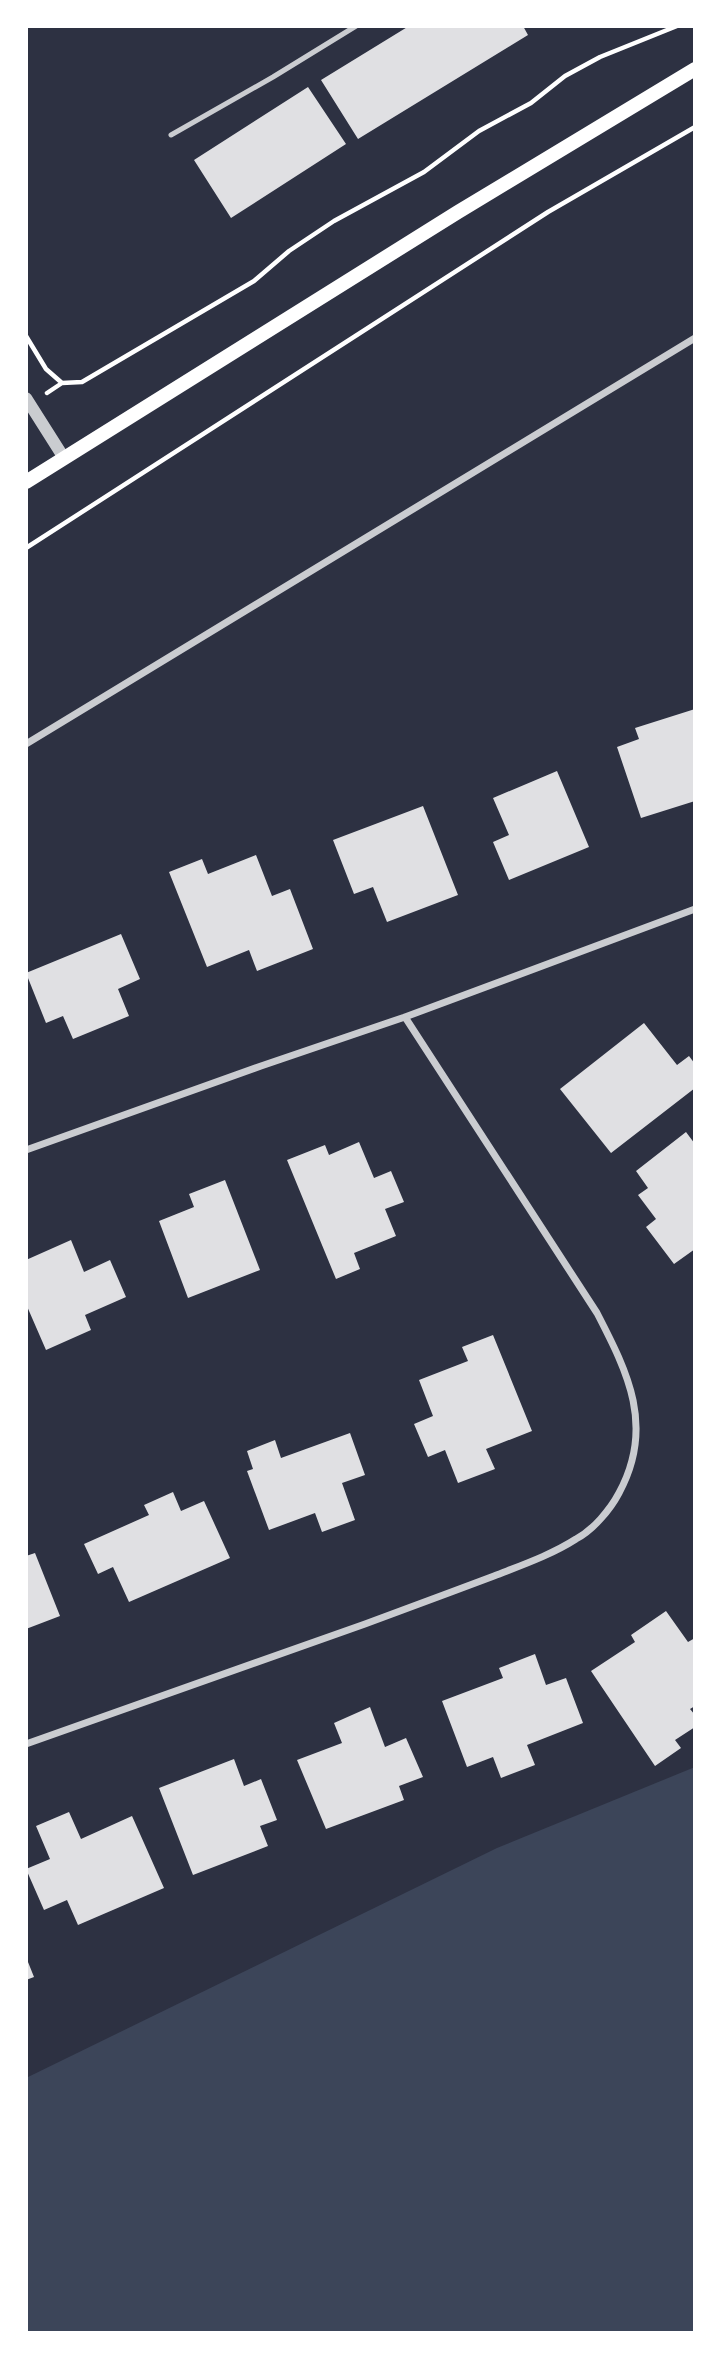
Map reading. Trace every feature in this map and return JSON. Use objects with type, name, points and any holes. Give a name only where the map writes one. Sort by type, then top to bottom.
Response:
[{"type":"main road","points":[[26,482],[458,212],[695,69]]},
{"type":"street","points":[[26,744],[695,338]]},
{"type":"street","points":[[26,398],[64,458]]},
{"type":"street","points":[[26,1150],[405,1017],[695,909]]},
{"type":"street","points":[[26,1744],[433,1600],[540,1558],[579,1538],[600,1518],[619,1493],[633,1459],[636,1426],[633,1392],[622,1362],[597,1313],[405,1017]]},
{"type":"lane","points":[[171,135],[272,78],[356,26]]},
{"type":"path","points":[[26,336],[46,369],[62,383],[82,382],[243,287],[289,251],[334,221],[424,172],[480,131],[531,103],[565,76],[600,57],[677,26]]},
{"type":"path","points":[[26,548],[502,241],[695,127]]},
{"type":"shaded area","points":[[695,1767],[695,2333],[26,2333],[26,2078],[497,1848]]},
{"type":"building","points":[[409,26],[523,26],[528,35],[358,139],[321,80]]},
{"type":"building","points":[[308,87],[346,144],[231,218],[194,160]]},
{"type":"building","points":[[695,709],[695,801],[641,818],[617,747],[639,739],[635,728]]},
{"type":"building","points":[[557,771],[589,847],[509,880],[493,842],[509,835],[493,798]]},
{"type":"building","points":[[423,806],[458,895],[387,922],[373,887],[354,894],[333,840]]},
{"type":"building","points":[[256,855],[272,896],[290,889],[313,949],[257,971],[249,950],[207,967],[169,872],[202,859],[208,874]]},
{"type":"building","points":[[121,934],[140,979],[118,989],[129,1016],[73,1039],[63,1016],[46,1023],[26,973]]},
{"type":"building","points":[[644,1023],[677,1065],[689,1056],[695,1064],[695,1088],[611,1153],[560,1089]]},
{"type":"building","points":[[686,1132],[695,1144],[695,1249],[674,1264],[646,1227],[656,1219],[638,1195],[648,1188],[636,1171]]},
{"type":"building","points":[[359,1142],[374,1178],[391,1171],[404,1202],[385,1209],[396,1236],[354,1253],[360,1269],[336,1279],[287,1160],[325,1145],[329,1155]]},
{"type":"building","points":[[225,1180],[260,1270],[188,1298],[159,1221],[194,1207],[189,1194]]},
{"type":"building","points":[[71,1240],[84,1272],[110,1260],[126,1297],[85,1315],[91,1330],[46,1350],[26,1304],[26,1260]]},
{"type":"building","points":[[493,1335],[532,1431],[486,1449],[495,1469],[458,1483],[445,1450],[428,1457],[414,1424],[433,1416],[419,1380],[468,1361],[462,1347]]},
{"type":"building","points":[[350,1433],[365,1475],[342,1483],[355,1520],[322,1532],[315,1513],[269,1530],[247,1471],[253,1469],[247,1451],[275,1440],[281,1458]]},
{"type":"building","points":[[173,1492],[181,1511],[204,1501],[230,1558],[129,1602],[113,1567],[98,1574],[84,1544],[149,1515],[144,1505]]},
{"type":"building","points":[[35,1553],[60,1616],[26,1629],[26,1556]]},
{"type":"building","points":[[666,1611],[688,1642],[695,1638],[695,1706],[690,1709],[695,1715],[695,1727],[675,1740],[681,1748],[655,1766],[591,1671],[635,1642],[631,1635]]},
{"type":"building","points":[[535,1654],[546,1685],[566,1678],[583,1723],[527,1745],[535,1765],[501,1778],[493,1757],[467,1767],[442,1701],[503,1678],[499,1668]]},
{"type":"building","points":[[370,1707],[385,1747],[406,1738],[423,1777],[399,1786],[404,1800],[326,1829],[297,1760],[342,1743],[334,1723]]},
{"type":"building","points":[[234,1759],[244,1786],[261,1779],[277,1820],[260,1826],[268,1846],[193,1875],[159,1788]]},
{"type":"building","points":[[69,1812],[81,1839],[132,1816],[164,1888],[78,1925],[67,1900],[44,1910],[26,1869],[50,1859],[36,1826]]},
{"type":"building","points":[[26,1957],[34,1977],[26,1980]]}]
